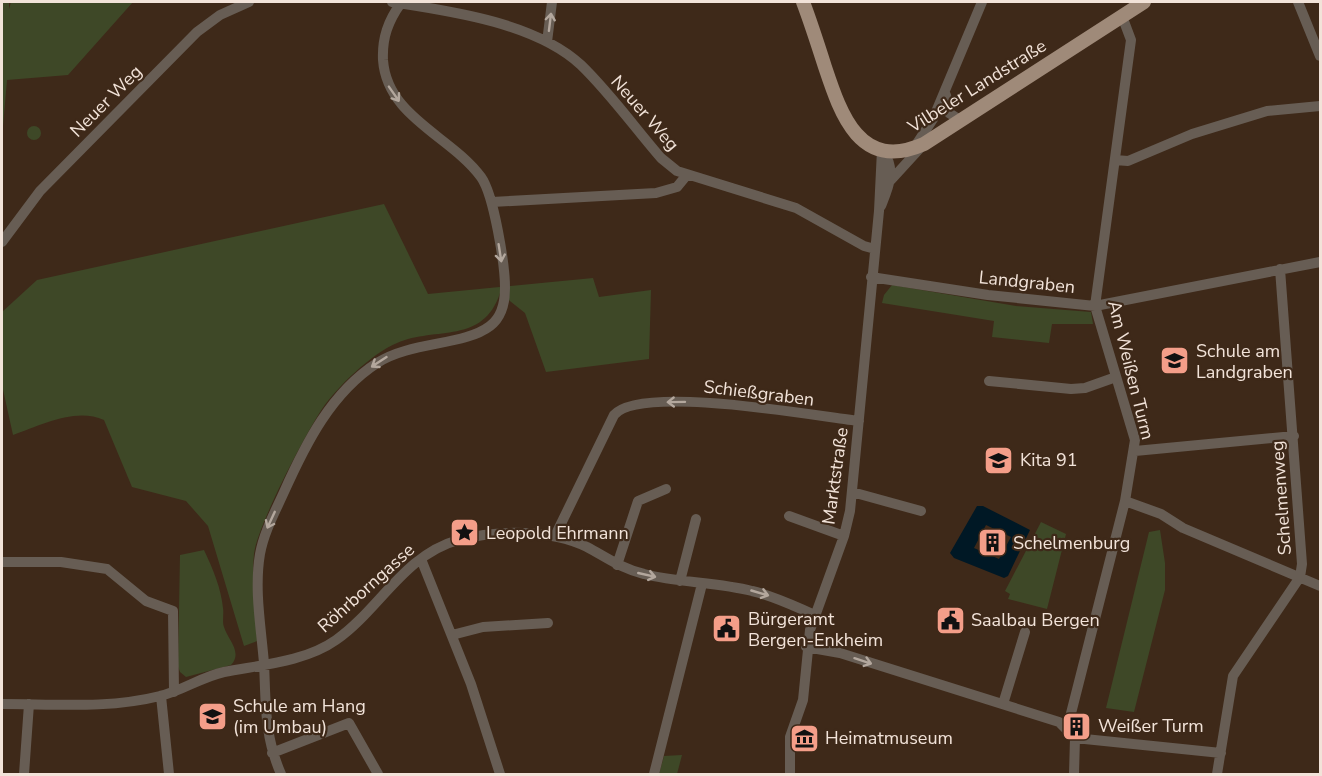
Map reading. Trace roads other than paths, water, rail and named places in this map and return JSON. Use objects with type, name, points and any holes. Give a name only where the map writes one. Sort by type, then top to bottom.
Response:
[{"type":"main road","points":[[803,2],[844,119],[862,140],[882,150]]},
{"type":"main road","name":"Vilbeler Landstraße","points":[[882,150],[894,152],[919,146],[1144,2]]},
{"type":"street","name":"Neuer Weg","points":[[2,242],[40,191],[196,32],[220,15],[249,2]]},
{"type":"street","name":"Neuer Weg","points":[[397,2],[476,16],[547,42],[579,64],[661,158],[686,176],[796,208],[864,246],[875,249]]},
{"type":"street","points":[[281,774],[272,753],[265,724],[264,665],[258,579],[260,554],[266,530],[296,466],[327,410],[364,372],[401,350],[476,333],[490,326],[497,318],[504,303],[505,285],[492,202],[482,178],[396,99],[385,79],[383,38],[397,2]]},
{"type":"street","points":[[547,42],[552,2]]},
{"type":"street","points":[[890,180],[919,146],[933,119],[982,2]]},
{"type":"street","points":[[1298,2],[1320,56]]},
{"type":"street","name":"Am Weißen Turm","points":[[1067,729],[1125,501],[1135,451],[1135,440],[1095,306],[1131,40],[1122,16]]},
{"type":"street","points":[[948,86],[946,108],[952,116],[960,120]]},
{"type":"street","points":[[1115,160],[1128,161],[1192,134],[1267,111],[1320,106]]},
{"type":"street","points":[[882,150],[889,161],[890,180]]},
{"type":"street","name":"Marktstraße","points":[[790,774],[790,737],[803,700],[806,647],[815,615],[844,536],[852,492],[879,211],[879,170],[882,150]]},
{"type":"street","points":[[492,202],[656,193],[677,187],[686,176]]},
{"type":"street","name":"Marktstraße","points":[[879,211],[890,180]]},
{"type":"street","name":"Landgraben","points":[[871,277],[988,295],[1095,306],[1320,261]]},
{"type":"street","name":"Schelmenweg","points":[[1217,774],[1233,676],[1300,577],[1302,564],[1280,269]]},
{"type":"street","points":[[989,381],[1071,389],[1084,388],[1116,377]]},
{"type":"street","name":"Schießgraben","points":[[555,537],[614,415],[625,406],[660,402],[725,402],[859,421]]},
{"type":"street","points":[[1135,451],[1294,436]]},
{"type":"street","points":[[617,565],[638,501],[666,489]]},
{"type":"street","points":[[852,492],[921,511]]},
{"type":"street","points":[[1125,501],[1161,514],[1183,528],[1320,586]]},
{"type":"street","points":[[789,516],[844,536]]},
{"type":"street","points":[[680,581],[696,519]]},
{"type":"street","name":"Röhrborngasse","points":[[2,704],[111,704],[161,696],[223,673],[306,654],[337,640],[421,559],[447,544],[481,536],[511,534],[555,537],[587,547],[617,565],[646,575],[758,592],[815,615]]},
{"type":"street","points":[[421,559],[452,635],[500,774]]},
{"type":"street","points":[[2,562],[61,562],[107,568],[146,601],[173,611],[174,692]]},
{"type":"street","points":[[654,774],[702,584]]},
{"type":"street","points":[[452,635],[483,627],[548,623]]},
{"type":"street","points":[[1003,704],[1025,632]]},
{"type":"street","points":[[806,647],[840,653],[1059,722],[1075,738],[1221,753]]},
{"type":"street","points":[[161,696],[169,774]]},
{"type":"street","points":[[24,774],[29,704]]},
{"type":"street","points":[[272,753],[349,723],[378,774]]},
{"type":"street","points":[[1074,774],[1075,738]]},
{"type":"water","points":[[977,506],[983,506],[1030,530],[1008,576],[1004,578],[954,558],[950,553]],"holes":[[[986,525],[1011,537],[999,559],[974,548]]]},
{"type":"place","name":"Schule am Landgraben","points":[[1175,361]]},
{"type":"place","name":"Kita 91","points":[[999,460]]},
{"type":"place","name":"Leopold Ehrmann","points":[[465,533]]},
{"type":"place","name":"Schelmenburg","points":[[992,543]]},
{"type":"place","name":"Saalbau Bergen","points":[[950,620]]},
{"type":"place","name":"Bürgeramt Bergen-Enkheim","points":[[727,629]]},
{"type":"place","name":"Schule am Hang (im Umbau)","points":[[212,716]]},
{"type":"place","name":"Weißer Turm","points":[[1077,726]]},
{"type":"place","name":"Heimatmuseum","points":[[804,738]]}]
